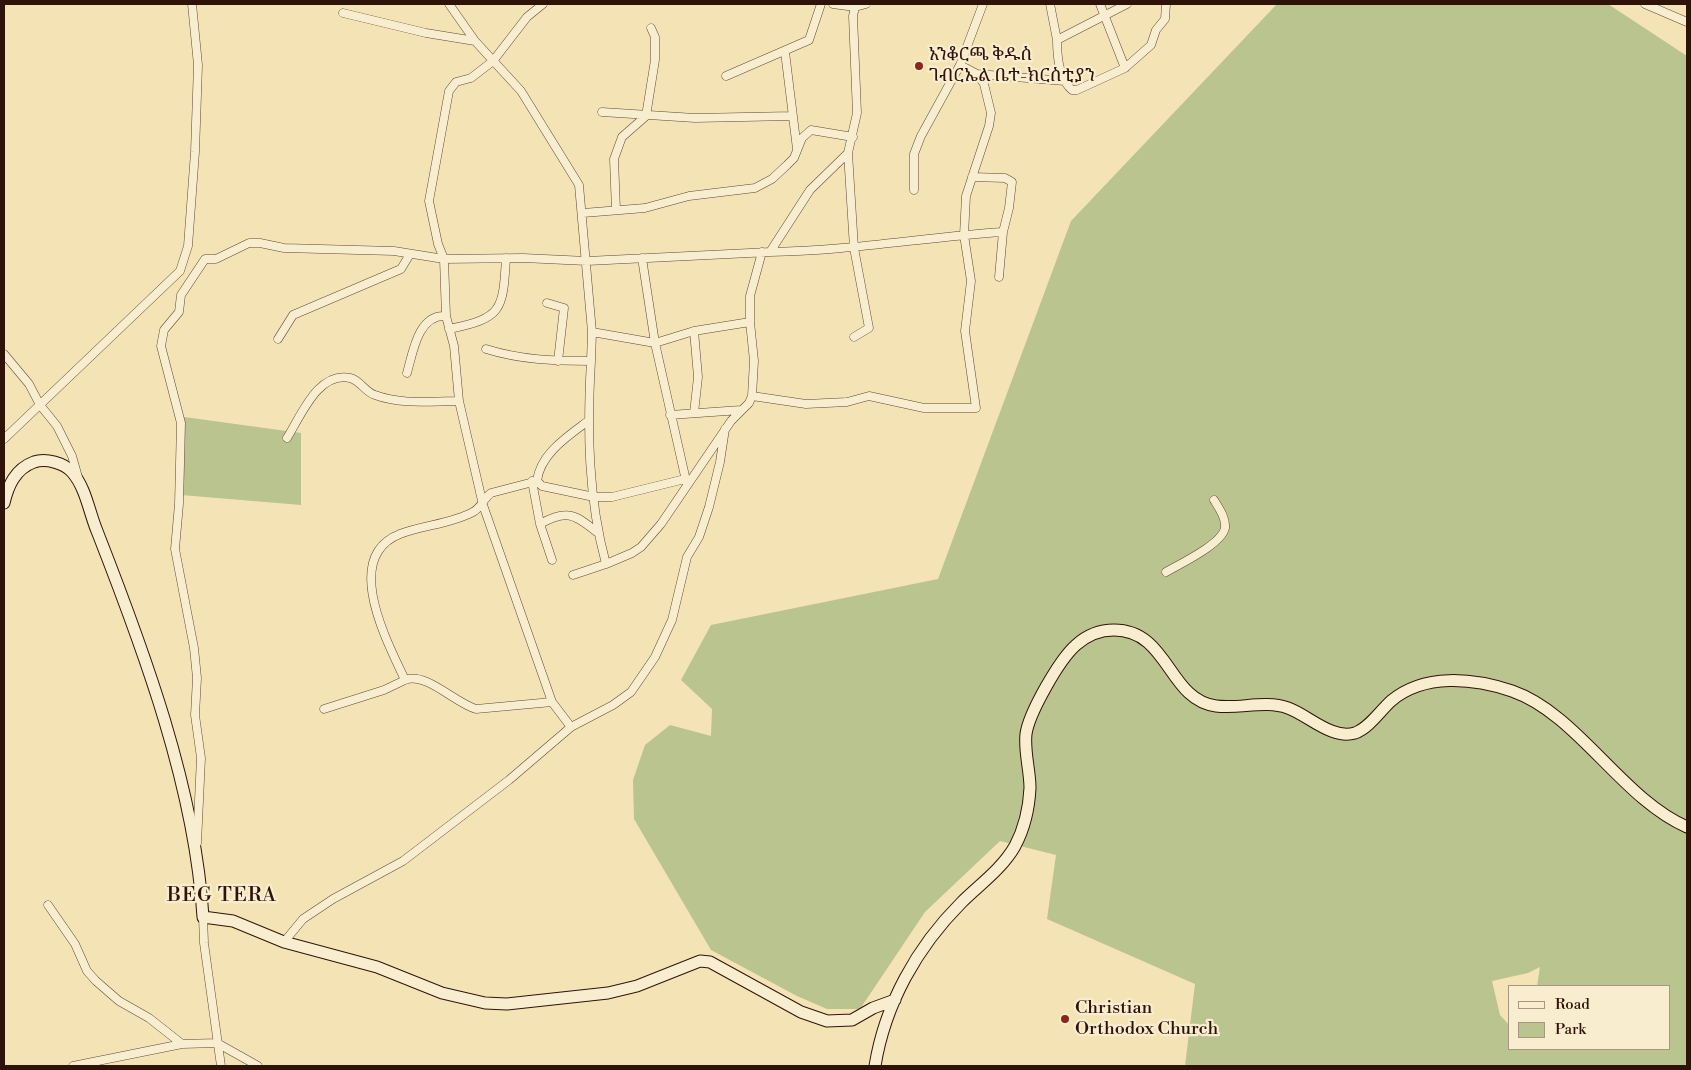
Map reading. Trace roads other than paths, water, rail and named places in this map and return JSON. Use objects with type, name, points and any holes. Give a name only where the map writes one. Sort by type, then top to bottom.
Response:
[{"type":"main road","points":[[4,503],[14,477],[34,462],[45,460],[62,465],[70,470],[80,485],[111,565],[171,740],[196,852],[203,917],[233,921],[284,942],[377,967],[442,993],[485,1003],[507,1004],[608,993],[637,986],[700,962],[710,962],[800,1012],[827,1021],[852,1020],[895,1000]]},
{"type":"main road","points":[[875,1066],[882,1029],[895,1000],[928,940],[962,902],[1002,864],[1013,849],[1024,826],[1030,788],[1026,747],[1030,719],[1068,654],[1086,638],[1104,631],[1126,632],[1150,642],[1188,692],[1206,704],[1220,707],[1274,705],[1289,708],[1340,733],[1355,732],[1369,724],[1382,709],[1405,690],[1436,681],[1470,682],[1513,691],[1554,716],[1645,801],[1667,818],[1687,827]]},
{"type":"street","points":[[4,439],[180,271],[188,246],[195,152],[198,65],[192,4]]},
{"type":"street","points":[[449,4],[475,41],[521,90],[579,185],[583,213],[592,332],[588,421],[598,533],[606,564]]},
{"type":"street","points":[[544,4],[527,17],[494,61],[471,78],[456,82],[448,91],[429,201],[438,244],[444,259],[446,316],[454,346],[459,401],[483,505],[552,702],[571,727]]},
{"type":"street","points":[[726,76],[809,40],[821,4]]},
{"type":"street","points":[[833,4],[855,7],[866,4]]},
{"type":"street","points":[[914,190],[913,167],[921,136],[960,65],[983,4]]},
{"type":"street","points":[[1050,4],[1057,40],[1058,65],[1065,81],[1072,90],[1077,90],[1125,68],[1151,45],[1156,30],[1165,19],[1166,4]]},
{"type":"street","points":[[1100,4],[1125,68]]},
{"type":"street","points":[[1057,40],[1127,4]]},
{"type":"street","points":[[1645,4],[1687,22]]},
{"type":"street","points":[[854,337],[869,328],[854,248],[848,153],[853,137],[857,91],[853,16],[855,7]]},
{"type":"street","points":[[343,13],[426,33],[475,41]]},
{"type":"street","points":[[616,210],[614,159],[622,137],[646,116],[655,60],[655,37],[651,28]]},
{"type":"street","points":[[785,52],[797,149]]},
{"type":"street","points":[[752,396],[806,404],[847,402],[869,396],[924,408],[976,408],[965,330],[971,281],[964,235],[966,196],[990,126],[991,113],[984,84],[976,74],[960,65]]},
{"type":"street","points":[[976,74],[1065,81]]},
{"type":"street","points":[[602,112],[646,116],[712,118],[792,116]]},
{"type":"street","points":[[583,213],[645,208],[689,196],[755,188],[780,172],[794,158],[806,132],[811,130],[853,137]]},
{"type":"street","points":[[770,252],[810,190],[828,170],[848,153]]},
{"type":"street","points":[[972,177],[1005,178],[1012,182],[1009,208],[1003,232],[999,277]]},
{"type":"street","points":[[196,852],[201,758],[195,715],[197,678],[194,648],[175,549],[180,504],[181,423],[179,409],[162,351],[164,330],[179,312],[181,295],[204,259],[216,259],[249,243],[268,244],[284,248],[394,251],[444,259],[506,258],[587,261],[854,248],[1003,232]]},
{"type":"street","points":[[573,575],[632,554],[641,547],[661,524],[686,482],[752,396],[754,361],[750,322],[750,296],[762,252]]},
{"type":"street","points":[[278,339],[293,315],[401,269],[410,254]]},
{"type":"street","points":[[449,329],[476,324],[494,314],[504,287],[506,258]]},
{"type":"street","points":[[642,258],[655,343],[686,482]]},
{"type":"street","points":[[547,303],[564,308],[558,361]]},
{"type":"street","points":[[407,373],[421,331],[435,317],[446,316]]},
{"type":"street","points":[[592,332],[655,343],[694,331],[750,322]]},
{"type":"street","points":[[694,331],[698,377],[694,413]]},
{"type":"street","points":[[486,349],[509,356],[558,361],[591,361]]},
{"type":"street","points":[[4,354],[30,384],[40,405],[58,426],[72,456],[80,485]]},
{"type":"street","points":[[288,438],[316,390],[342,377],[355,380],[369,393],[396,401],[459,401]]},
{"type":"street","points":[[670,416],[741,410]]},
{"type":"street","points":[[552,560],[540,524],[534,481],[554,448],[588,421]]},
{"type":"street","points":[[284,942],[303,919],[333,899],[403,861],[509,780],[571,727],[613,705],[631,692],[644,676],[664,640],[677,601],[687,557],[699,537],[709,507],[720,462],[725,429]]},
{"type":"street","points":[[405,680],[385,638],[373,596],[371,576],[378,552],[389,540],[399,534],[452,520],[473,512],[483,505],[491,493],[534,481],[542,486],[594,497],[612,497],[686,482]]},
{"type":"street","points":[[1166,572],[1195,556],[1221,536],[1225,529],[1224,518],[1214,500]]},
{"type":"street","points":[[540,524],[560,514],[570,514],[581,519],[598,533]]},
{"type":"street","points":[[324,709],[384,690],[411,678],[421,679],[467,707],[476,709],[552,702]]},
{"type":"street","points":[[48,905],[75,944],[87,970],[96,981],[119,1001],[148,1018],[182,1044]]},
{"type":"street","points":[[203,917],[204,943],[221,1066]]},
{"type":"street","points":[[73,1066],[182,1044],[217,1043],[258,1066]]},
{"type":"place","name":"አንቆርጫ ቅዱስ ገብርኤል ቤተ-ክርስቲያን","points":[[919,66]]},
{"type":"place","name":"Christian Orthodox Church","points":[[1065,1019]]},
{"type":"district","name":"BEG TERA","points":[[222,896]]}]
